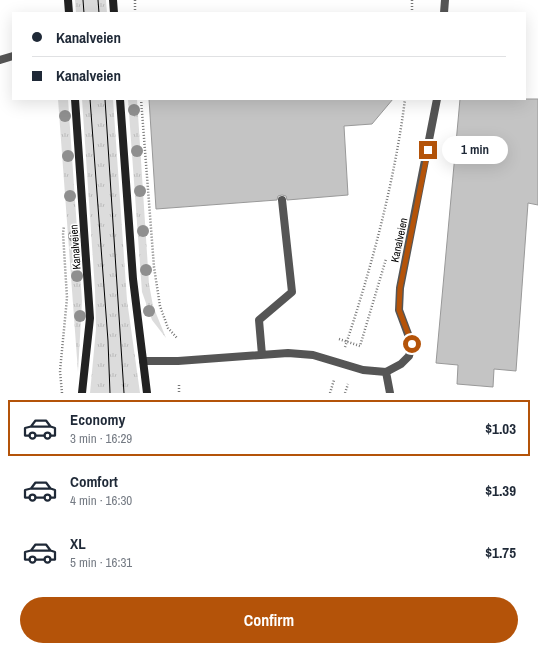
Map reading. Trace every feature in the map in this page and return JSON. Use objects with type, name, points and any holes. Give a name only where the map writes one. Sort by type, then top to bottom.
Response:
[{"type":"main road","points":[[68,0],[69,12]]},
{"type":"main road","points":[[113,0],[114,12]]},
{"type":"main road","name":"Kanalveien","points":[[75,100],[90,318],[82,393]]},
{"type":"main road","points":[[120,100],[132,279],[147,393]]},
{"type":"street","points":[[444,12],[445,0]]},
{"type":"street","points":[[0,60],[12,56]]},
{"type":"street","name":"Kanalveien","points":[[386,372],[401,364],[409,356],[412,344],[399,310],[400,288],[437,100]]},
{"type":"street","points":[[262,355],[259,320],[292,292],[282,200]]},
{"type":"street","points":[[143,361],[178,361],[288,353],[313,355],[362,370],[386,372],[390,393]]},
{"type":"path","points":[[135,0],[136,12]]},
{"type":"path","points":[[412,0],[412,12]]},
{"type":"path","points":[[142,100],[155,275],[160,306],[168,328],[177,338]]},
{"type":"path","points":[[347,342],[379,228],[402,126],[405,100]]},
{"type":"path","points":[[339,339],[360,346]]},
{"type":"path","points":[[345,393],[348,383]]},
{"type":"path","points":[[179,385],[179,393]]},
{"type":"path","points":[[330,393],[333,385]]},
{"type":"green space","points":[[75,0],[106,0],[107,12],[76,12]]},
{"type":"green space","points":[[58,100],[68,100],[82,301],[78,372]]},
{"type":"green space","points":[[82,100],[113,100],[127,300],[140,393],[90,393],[96,329],[95,290]]},
{"type":"green space","points":[[128,100],[137,100],[149,284],[153,306],[166,338],[152,320],[142,292]]},
{"type":"building","points":[[538,99],[538,205],[528,203],[516,371],[494,369],[493,387],[457,384],[458,365],[436,363],[460,100]]},
{"type":"building","points":[[149,100],[392,100],[372,124],[344,126],[348,195],[287,200],[286,196],[282,195],[278,196],[277,200],[156,209]]},
{"type":"tram line","points":[[83,0],[84,12]]},
{"type":"tram line","points":[[98,0],[99,12]]},
{"type":"tram line","points":[[90,100],[108,341],[110,393]]},
{"type":"tram line","points":[[105,100],[124,393]]},
{"type":"route","points":[[412,344],[399,310],[400,288],[428,150]]}]
